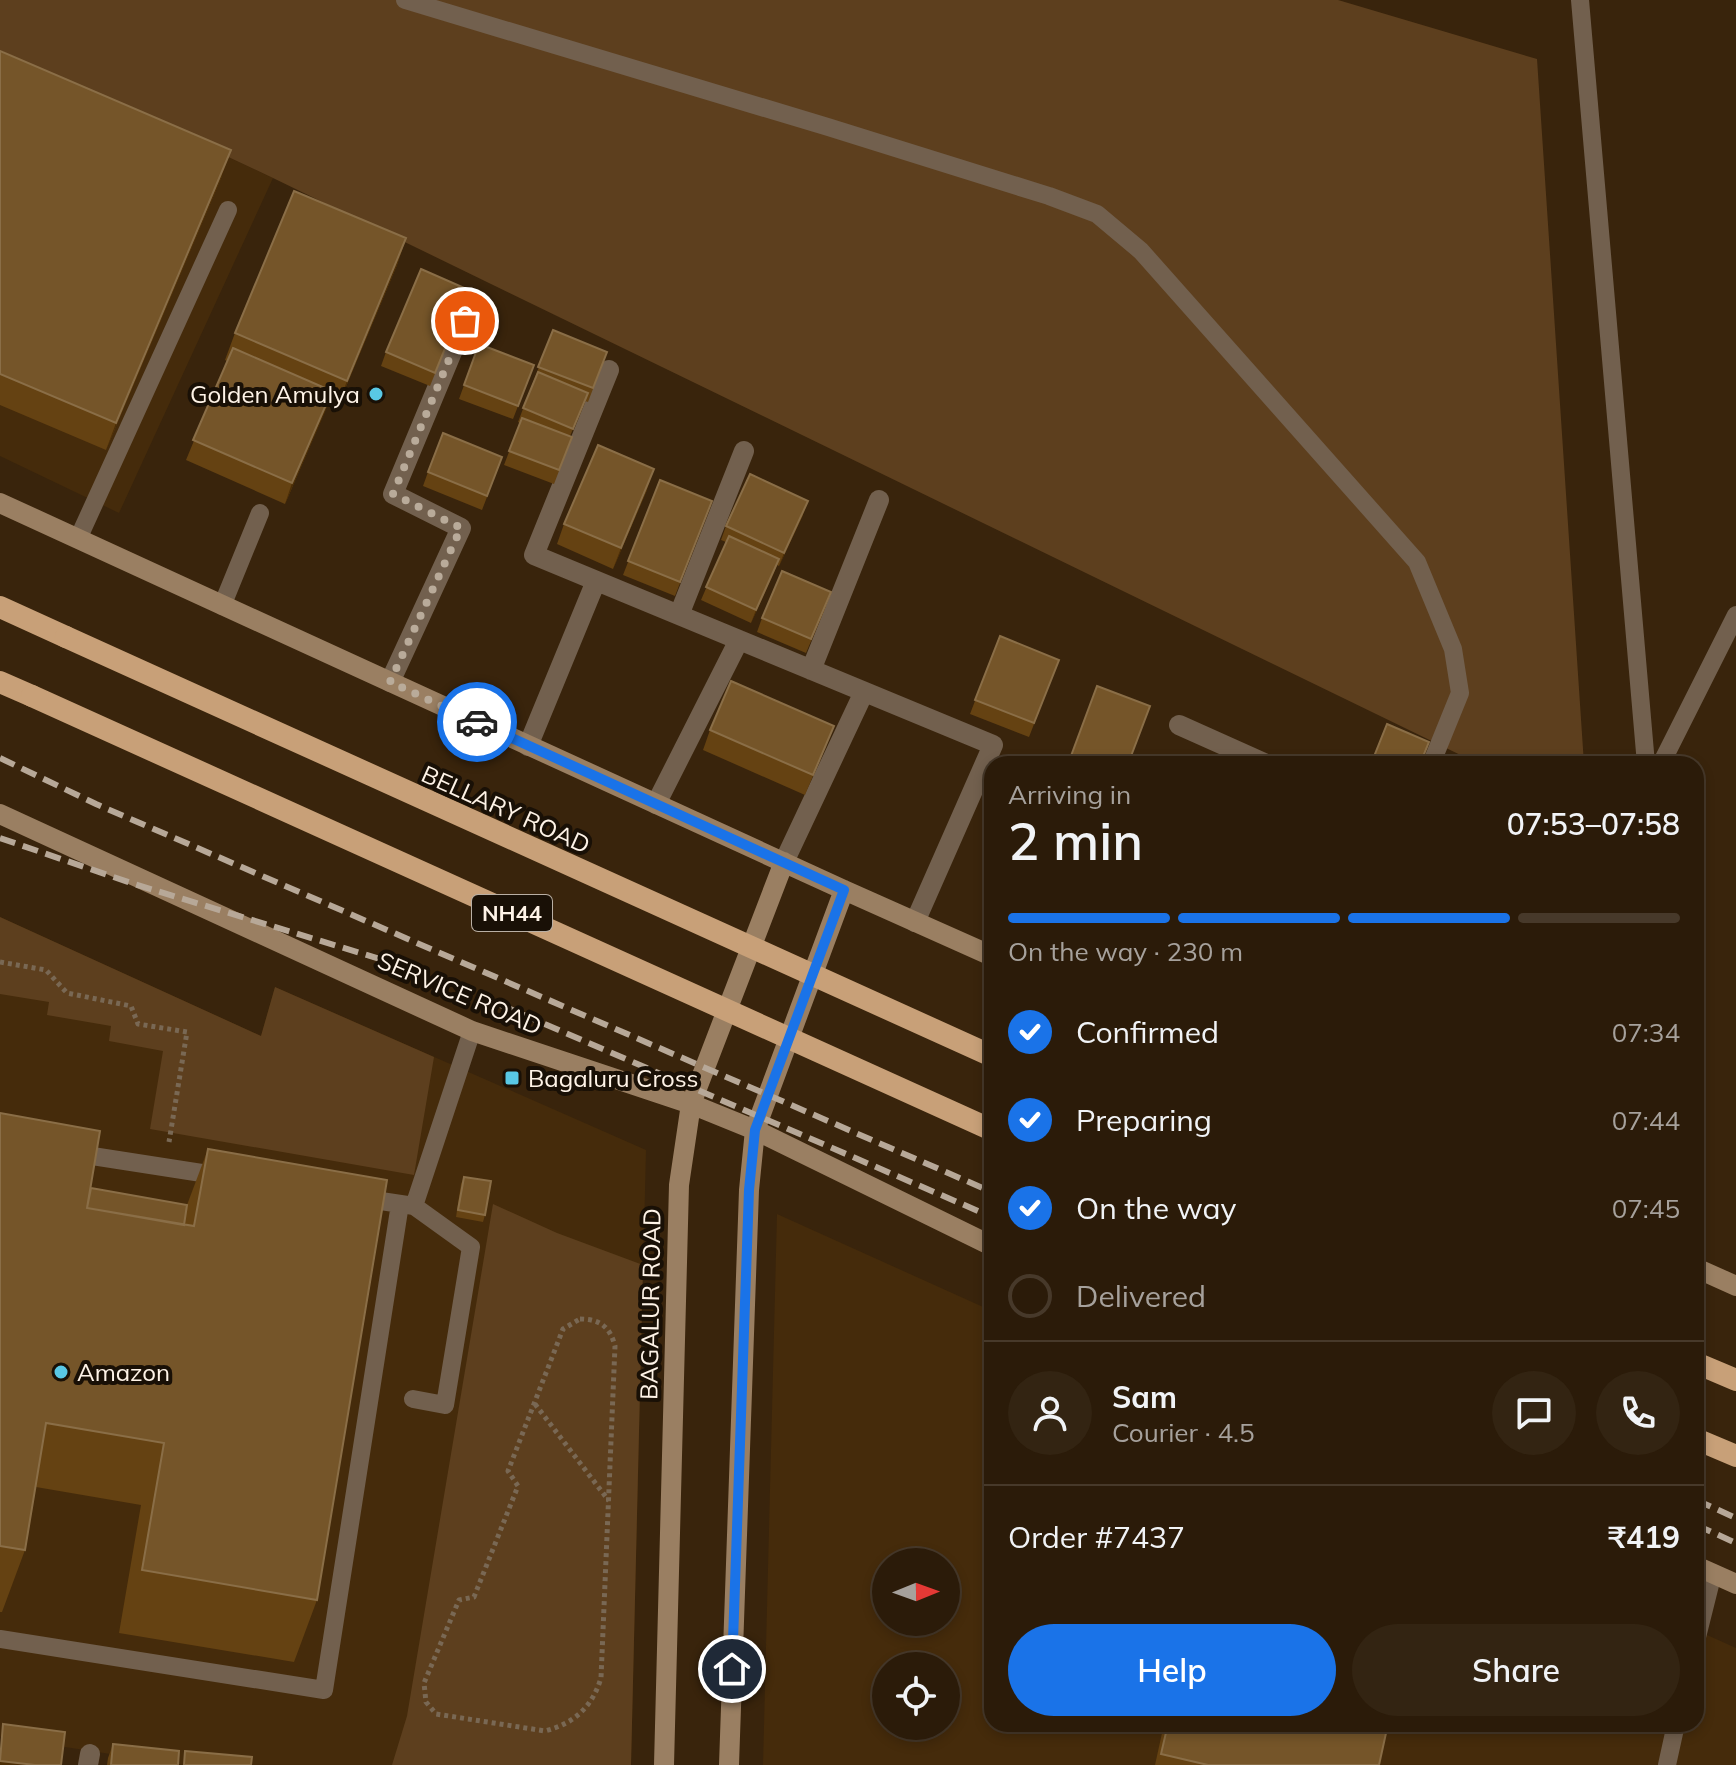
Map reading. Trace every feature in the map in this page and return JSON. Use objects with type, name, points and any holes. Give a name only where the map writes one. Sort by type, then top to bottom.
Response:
[{"type":"highway","name":"BELLARY ROAD","points":[[0,607],[984,1052]]},
{"type":"highway","name":"NH44","points":[[0,682],[984,1126]]},
{"type":"highway","points":[[1704,1366],[1736,1380]]},
{"type":"highway","points":[[1704,1442],[1736,1456]]},
{"type":"main road","points":[[0,503],[984,952]]},
{"type":"main road","name":"SERVICE ROAD","points":[[0,814],[472,1031],[691,1104],[755,1130],[984,1242]]},
{"type":"main road","name":"BAGALUR ROAD","points":[[664,1765],[679,1185],[691,1104],[784,862]]},
{"type":"main road","points":[[729,1765],[749,1190],[755,1130],[844,890]]},
{"type":"main road","points":[[1704,1272],[1736,1286]]},
{"type":"main road","points":[[1705,1569],[1736,1584]]},
{"type":"street","points":[[390,682],[461,528],[393,494],[465,321]]},
{"type":"street","points":[[609,370],[534,555],[993,745],[988,756]]},
{"type":"street","points":[[679,615],[744,451]]},
{"type":"street","points":[[811,670],[879,500]]},
{"type":"street","points":[[528,746],[596,581]]},
{"type":"street","points":[[656,804],[739,640]]},
{"type":"street","points":[[784,862],[864,692]]},
{"type":"street","points":[[1179,725],[1248,756]]},
{"type":"street","points":[[915,922],[984,765]]},
{"type":"lane","points":[[405,0],[842,131],[1097,214],[1141,251],[1417,562],[1453,649],[1460,693],[1435,756]]},
{"type":"lane","points":[[1580,0],[1645,756]]},
{"type":"lane","points":[[78,539],[228,210]]},
{"type":"lane","points":[[222,606],[260,513]]},
{"type":"lane","points":[[1665,756],[1736,615]]},
{"type":"lane","points":[[0,1639],[324,1690],[407,1205],[472,1031]]},
{"type":"lane","points":[[58,1150],[243,1179]]},
{"type":"lane","points":[[336,1194],[407,1205],[471,1247],[445,1405],[413,1399]]},
{"type":"lane","points":[[1667,1765],[1674,1732]]},
{"type":"path","points":[[0,962],[46,970],[67,993],[131,1006],[138,1024],[187,1032],[166,1167]]},
{"type":"path","points":[[580,1319],[590,1319],[607,1328],[615,1346],[609,1501],[601,1678],[588,1706],[561,1727],[545,1731],[436,1714],[426,1702],[424,1683],[459,1600],[474,1597],[518,1486],[508,1471],[563,1329],[580,1319]]},
{"type":"path","points":[[535,1403],[609,1501]]},
{"type":"shaded area","points":[[0,0],[1338,0],[1537,59],[1583,756],[1463,756],[273,178],[0,50]]},
{"type":"shaded area","points":[[0,50],[273,178],[119,513],[0,456]]},
{"type":"shaded area","points":[[0,917],[261,1036],[275,987],[646,1150],[631,1765],[182,1765],[0,1737]]},
{"type":"shaded area","points":[[0,917],[261,1036],[275,987],[434,1057],[414,1175],[150,1129],[163,1051],[109,1041],[111,1026],[47,1015],[49,1002],[0,994]]},
{"type":"shaded area","points":[[493,1204],[557,1233],[643,1265],[631,1765],[392,1765],[407,1716]]},
{"type":"shaded area","points":[[777,1214],[984,1307],[984,1732],[1704,1732],[1704,1634],[1736,1648],[1736,1765],[763,1765]]},
{"type":"building","points":[[0,51],[231,150],[116,423],[0,374]]},
{"type":"building","points":[[294,191],[406,238],[347,381],[235,333]]},
{"type":"building","points":[[421,269],[469,290],[435,373],[386,352]]},
{"type":"building","points":[[553,330],[607,352],[593,388],[538,367]]},
{"type":"building","points":[[479,344],[534,365],[518,406],[464,385]]},
{"type":"building","points":[[233,348],[332,391],[292,483],[193,440]]},
{"type":"building","points":[[538,372],[588,393],[573,429],[523,408]]},
{"type":"building","points":[[522,418],[572,437],[559,470],[509,451]]},
{"type":"building","points":[[443,433],[502,457],[487,496],[428,472]]},
{"type":"building","points":[[598,445],[654,469],[621,548],[564,524]]},
{"type":"building","points":[[750,474],[808,501],[784,553],[726,526]]},
{"type":"building","points":[[660,480],[712,501],[680,582],[628,561]]},
{"type":"building","points":[[729,536],[779,559],[756,610],[706,587]]},
{"type":"building","points":[[782,571],[831,592],[811,639],[762,618]]},
{"type":"building","points":[[1000,636],[1059,660],[1034,723],[975,700]]},
{"type":"building","points":[[731,681],[834,726],[813,775],[710,730]]},
{"type":"building","points":[[1097,686],[1150,706],[1131,756],[1071,756]]},
{"type":"building","points":[[1387,724],[1429,742],[1423,756],[1374,756]]},
{"type":"building","points":[[0,1113],[100,1131],[87,1208],[194,1226],[208,1149],[387,1180],[317,1600],[142,1570],[164,1443],[46,1423],[25,1550],[0,1546]]},
{"type":"building","points":[[464,1177],[491,1181],[485,1215],[458,1210]]},
{"type":"building","points":[[91,1188],[187,1205],[184,1225],[87,1208]]},
{"type":"building","points":[[3,1724],[65,1732],[61,1765],[0,1761]]},
{"type":"building","points":[[1166,1732],[1386,1732],[1379,1765],[1208,1765],[1161,1754]]},
{"type":"building","points":[[113,1744],[179,1751],[178,1765],[111,1765]]},
{"type":"building","points":[[185,1751],[252,1757],[251,1765],[184,1765]]},
{"type":"railway","points":[[0,758],[96,804],[984,1189]]},
{"type":"railway","points":[[0,838],[131,883],[429,974],[984,1214]]},
{"type":"railway","points":[[1704,1504],[1736,1518]]},
{"type":"railway","points":[[1704,1529],[1736,1543]]},
{"type":"way so far","points":[[465,321],[393,494],[461,528],[390,682],[477,722]]},
{"type":"place","name":"Golden Amulya","points":[[376,394]]},
{"type":"place","name":"Bagaluru Cross","points":[[512,1078]]},
{"type":"place","name":"Amazon","points":[[61,1372]]},
{"type":"route","points":[[477,722],[844,890],[755,1130],[749,1190],[732,1669]]}]
